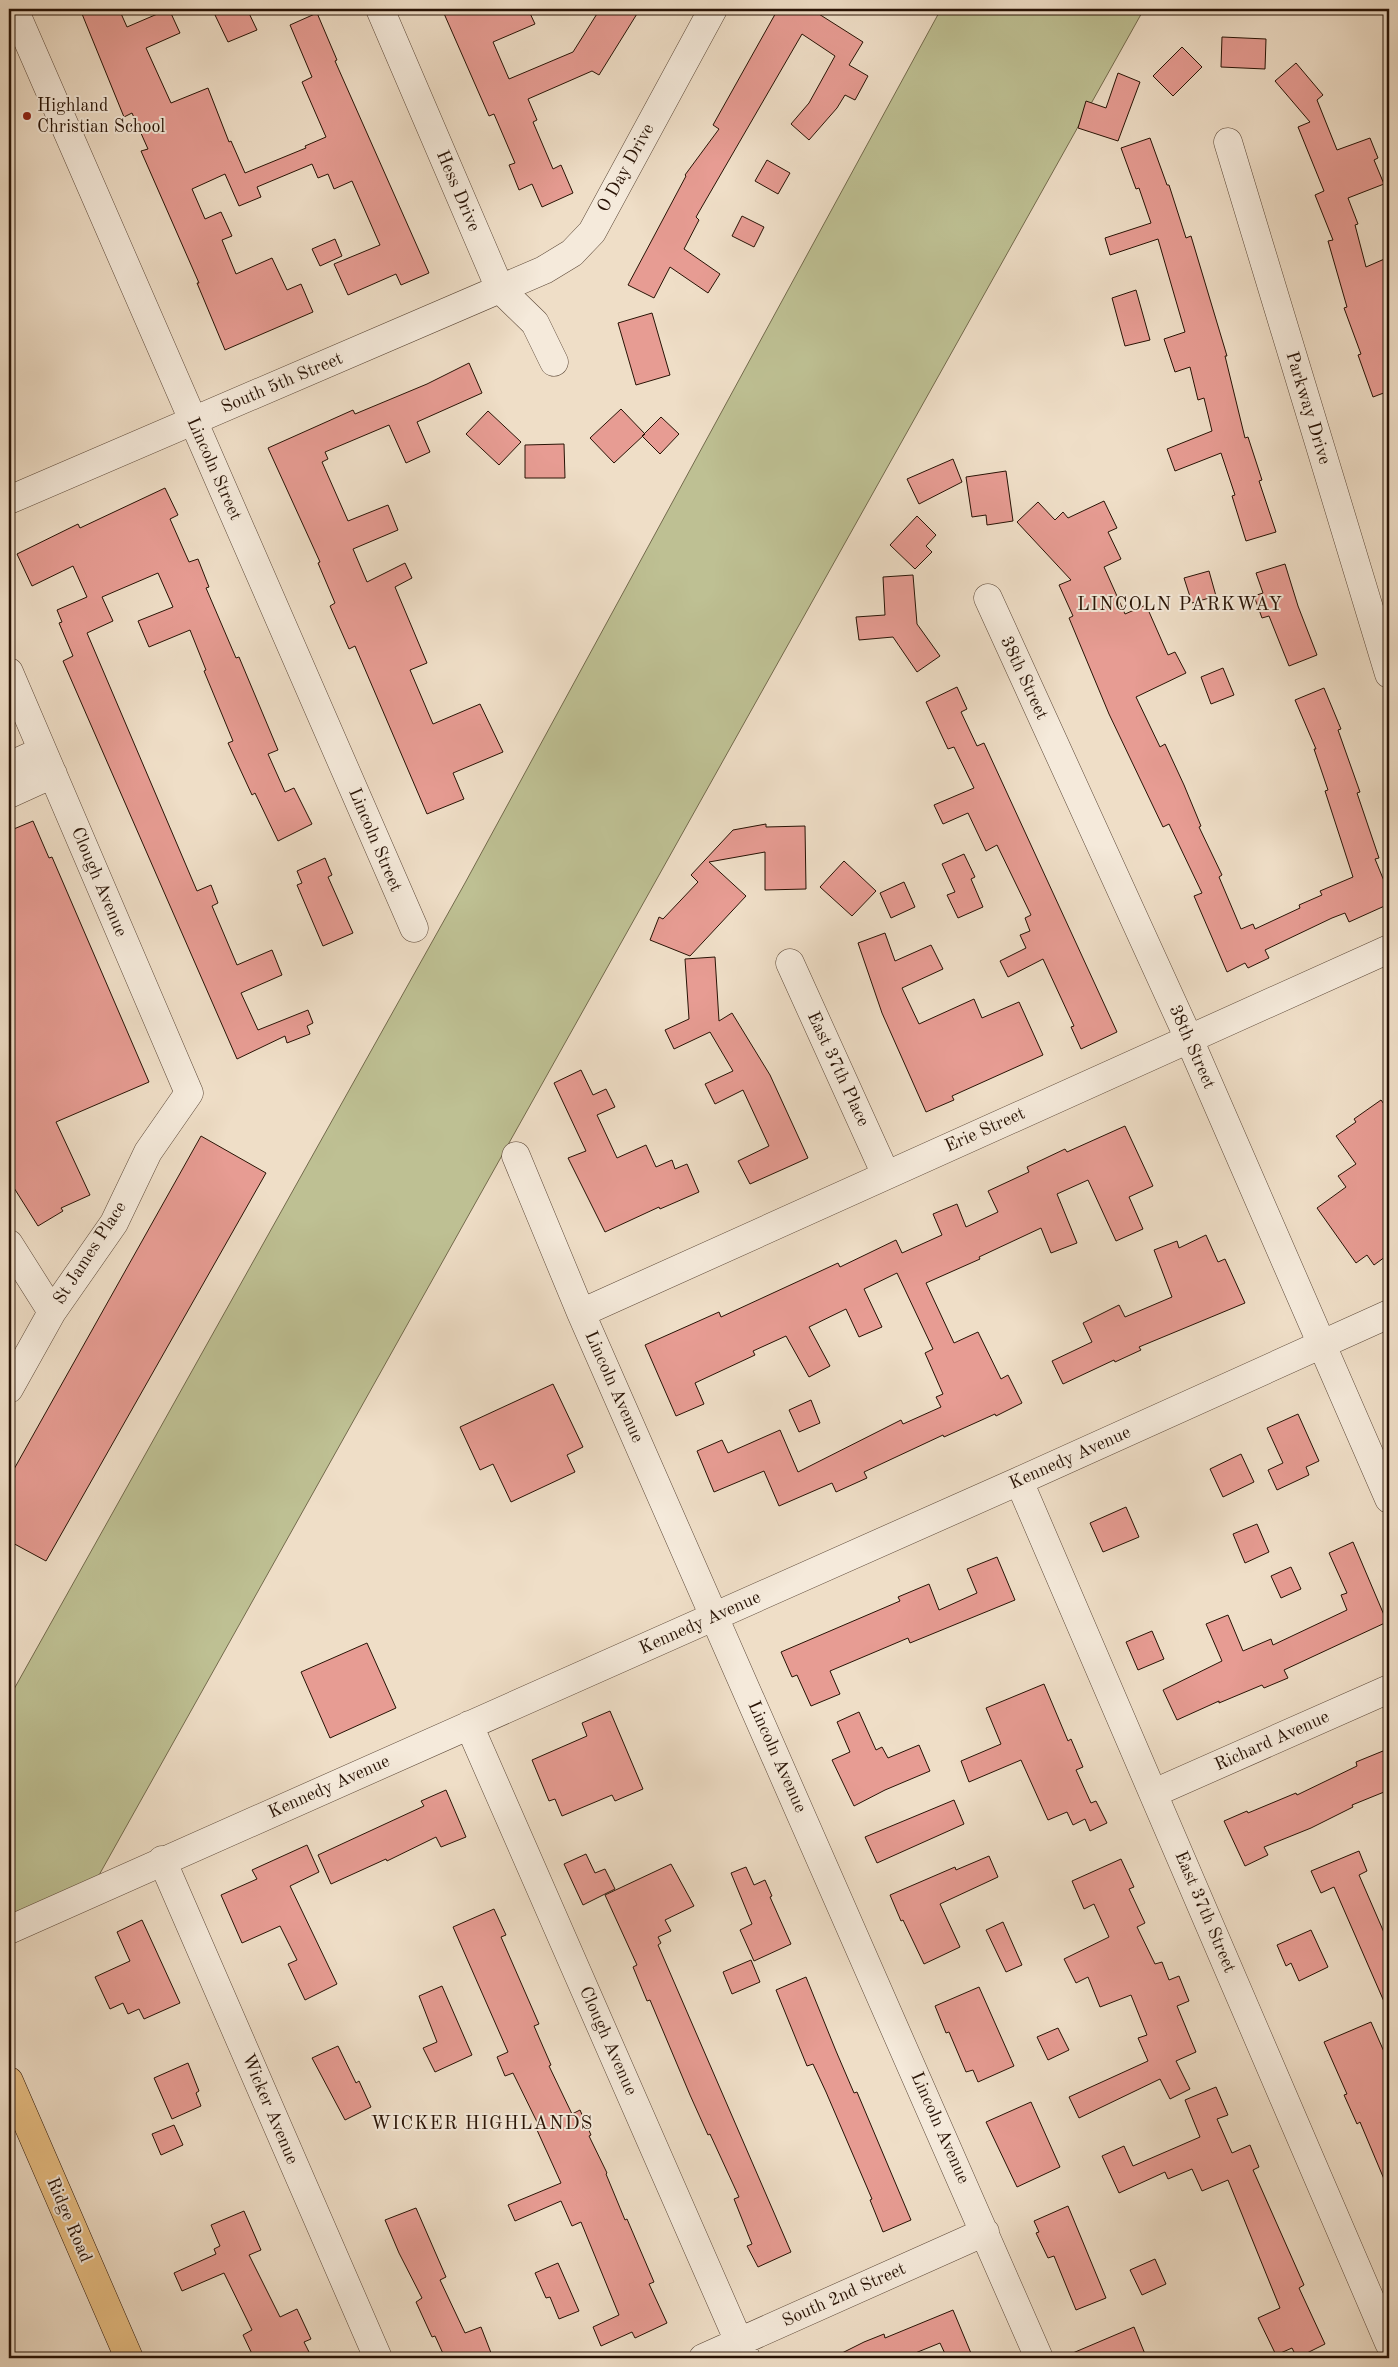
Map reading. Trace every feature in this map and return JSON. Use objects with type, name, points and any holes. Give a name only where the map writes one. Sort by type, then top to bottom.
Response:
[{"type":"main road","name":"Ridge Road","points":[[9,2081],[129,2358]]},
{"type":"street","name":"Lincoln Street","points":[[14,9],[414,928]]},
{"type":"street","name":"Hess Drive","points":[[380,9],[500,289],[535,323],[554,362]]},
{"type":"street","name":"O Day Drive","points":[[500,289],[544,270],[572,253],[592,232],[713,9]]},
{"type":"street","name":"Parkway Drive","points":[[1228,142],[1389,674]]},
{"type":"street","name":"South 5th Street","points":[[9,500],[500,289]]},
{"type":"street","name":"38th Street","points":[[988,598],[1189,1039],[1389,1499]]},
{"type":"street","name":"Clough Avenue","points":[[9,672],[189,1093]]},
{"type":"street","points":[[9,766],[48,763]]},
{"type":"street","points":[[9,794],[48,763]]},
{"type":"street","name":"Erie Street","points":[[581,1313],[1389,949]]},
{"type":"street","name":"East 37th Place","points":[[790,963],[886,1175]]},
{"type":"street","name":"St James Place","points":[[9,1389],[52,1312],[114,1223],[148,1152],[189,1093]]},
{"type":"street","name":"Lincoln Avenue","points":[[516,1156],[581,1313],[716,1616],[1039,2358]]},
{"type":"street","points":[[9,1244],[52,1312]]},
{"type":"street","name":"Kennedy Avenue","points":[[9,1930],[162,1860],[1019,1481],[1389,1314]]},
{"type":"street","name":"East 37th Street","points":[[1019,1481],[1389,2343]]},
{"type":"street","name":"Richard Avenue","points":[[1154,1793],[1389,1689]]},
{"type":"street","name":"Clough Avenue","points":[[469,1725],[743,2350]]},
{"type":"street","name":"Wicker Avenue","points":[[162,1860],[378,2358]]},
{"type":"street","name":"South 2nd Street","points":[[703,2358],[743,2350],[985,2232]]},
{"type":"green space","points":[[941,9],[1144,9],[89,1893],[9,1930],[9,1698],[465,883]]},
{"type":"building","points":[[80,9],[119,9],[127,27],[169,9],[180,33],[146,48],[171,103],[208,88],[229,142],[231,141],[245,173],[306,148],[305,146],[326,137],[302,82],[312,77],[290,25],[317,13],[337,60],[335,61],[429,273],[401,285],[396,274],[348,295],[334,264],[380,245],[352,181],[334,189],[328,174],[318,178],[312,164],[257,187],[261,197],[239,206],[225,174],[192,189],[205,219],[221,212],[232,236],[222,240],[236,274],[272,258],[287,290],[301,284],[313,312],[225,350],[197,283],[199,283],[141,151],[148,149],[132,113],[124,117]]},
{"type":"building","points":[[229,9],[247,9],[257,30],[228,42],[215,15]]},
{"type":"building","points":[[442,9],[486,9],[488,14],[501,9],[528,9],[535,24],[493,42],[509,79],[573,52],[600,9],[640,9],[599,75],[592,71],[528,99],[537,120],[533,122],[553,169],[561,165],[573,193],[542,207],[532,184],[519,190],[509,165],[515,163],[494,114],[489,116]]},
{"type":"building","points":[[778,9],[811,9],[863,42],[849,65],[868,76],[855,100],[845,95],[837,108],[809,140],[791,124],[809,103],[835,56],[802,34],[696,217],[699,220],[684,249],[720,274],[708,293],[670,267],[654,298],[628,285],[685,175],[719,129],[713,125]]},
{"type":"building","points":[[1222,37],[1266,39],[1265,69],[1221,67]]},
{"type":"building","points":[[1182,47],[1202,67],[1173,96],[1153,76]]},
{"type":"building","points":[[1296,63],[1323,95],[1317,100],[1337,150],[1370,138],[1378,158],[1374,160],[1384,184],[1348,198],[1358,224],[1355,225],[1366,267],[1389,257],[1389,391],[1373,397],[1358,355],[1361,354],[1344,308],[1347,307],[1328,241],[1333,240],[1315,195],[1324,191],[1298,127],[1310,122],[1275,81]]},
{"type":"building","points":[[1118,73],[1140,82],[1118,141],[1078,128],[1086,101],[1106,108]]},
{"type":"building","points":[[1150,138],[1167,185],[1169,185],[1186,238],[1191,236],[1227,356],[1225,356],[1245,438],[1248,437],[1262,480],[1259,481],[1276,532],[1246,541],[1232,496],[1235,495],[1221,453],[1175,471],[1167,449],[1212,431],[1204,398],[1198,400],[1190,367],[1175,372],[1164,339],[1185,332],[1158,239],[1110,255],[1105,238],[1151,223],[1139,188],[1136,189],[1121,148]]},
{"type":"building","points":[[767,160],[790,173],[778,194],[755,181]]},
{"type":"building","points":[[742,216],[764,227],[754,247],[732,236]]},
{"type":"building","points":[[335,239],[342,256],[320,266],[312,249]]},
{"type":"building","points":[[1136,290],[1150,340],[1125,346],[1112,298]]},
{"type":"building","points":[[652,313],[670,375],[636,385],[618,323]]},
{"type":"building","points":[[469,363],[482,393],[417,422],[430,452],[406,463],[389,425],[325,452],[328,459],[322,462],[348,521],[388,505],[398,530],[353,549],[367,582],[405,563],[412,578],[395,587],[427,663],[410,670],[433,724],[480,704],[503,752],[453,773],[464,799],[427,814],[355,646],[349,649],[330,606],[335,603],[318,563],[320,562],[268,448],[353,410],[355,414],[427,384]]},
{"type":"building","points":[[621,409],[645,434],[614,463],[590,438]]},
{"type":"building","points":[[488,411],[521,442],[499,465],[466,434]]},
{"type":"building","points":[[661,417],[679,434],[660,454],[642,436]]},
{"type":"building","points":[[564,444],[565,478],[525,478],[525,445]]},
{"type":"building","points":[[953,459],[962,482],[919,504],[907,479]]},
{"type":"building","points":[[1006,471],[1013,521],[987,525],[986,515],[972,517],[966,477]]},
{"type":"building","points":[[165,488],[178,515],[170,519],[189,562],[198,559],[209,587],[206,588],[236,658],[239,657],[278,750],[268,754],[285,792],[294,788],[312,824],[278,841],[255,793],[252,795],[228,743],[233,741],[204,671],[206,670],[190,630],[149,647],[138,621],[173,607],[158,573],[102,597],[113,621],[87,633],[197,891],[211,885],[218,903],[212,906],[237,965],[272,950],[282,975],[241,993],[258,1030],[308,1010],[313,1023],[307,1026],[310,1034],[287,1043],[285,1036],[237,1059],[63,661],[73,656],[59,623],[62,622],[57,610],[87,597],[73,566],[32,586],[17,554],[78,524],[80,528]]},
{"type":"building","points":[[1104,501],[1117,528],[1108,532],[1121,559],[1104,567],[1125,614],[1146,605],[1168,655],[1175,652],[1186,673],[1136,697],[1160,747],[1165,744],[1184,785],[1201,826],[1199,827],[1222,875],[1219,877],[1241,929],[1253,924],[1255,929],[1300,908],[1299,905],[1322,895],[1320,891],[1353,877],[1325,791],[1328,790],[1314,749],[1316,749],[1295,700],[1324,688],[1341,729],[1338,730],[1360,792],[1357,793],[1379,858],[1375,859],[1389,893],[1389,904],[1349,922],[1345,913],[1332,918],[1265,950],[1269,958],[1248,968],[1245,963],[1227,972],[1194,896],[1202,893],[1169,824],[1163,827],[1109,714],[1069,618],[1073,616],[1059,585],[1071,580],[1017,522],[1038,502],[1055,520],[1063,512],[1068,518]]},
{"type":"building","points":[[917,516],[936,535],[926,546],[932,552],[915,569],[890,545]]},
{"type":"building","points":[[1285,564],[1298,606],[1317,655],[1289,666],[1269,616],[1262,618],[1254,596],[1263,593],[1256,573]]},
{"type":"building","points":[[1209,571],[1216,596],[1192,603],[1184,578]]},
{"type":"building","points":[[913,575],[917,624],[940,656],[917,672],[893,637],[859,640],[856,617],[885,615],[883,577]]},
{"type":"building","points":[[1223,668],[1234,695],[1211,704],[1201,677]]},
{"type":"building","points":[[957,687],[967,709],[961,712],[977,746],[984,743],[1117,1032],[1081,1049],[1071,1027],[1074,1026],[1043,959],[1008,977],[1000,961],[1026,948],[1020,935],[1030,931],[1025,918],[1031,915],[997,845],[986,851],[968,813],[943,824],[934,805],[974,788],[954,747],[948,749],[926,702]]},
{"type":"building","points":[[33,821],[49,858],[52,857],[149,1082],[56,1122],[90,1195],[61,1208],[63,1211],[38,1226],[9,1180],[9,831]]},
{"type":"building","points":[[766,824],[766,827],[805,826],[806,889],[765,890],[765,852],[709,862],[746,896],[690,956],[650,940],[659,917],[663,919],[698,882],[691,875],[733,830]]},
{"type":"building","points":[[964,854],[975,877],[971,879],[983,907],[958,918],[947,895],[955,892],[942,864]]},
{"type":"building","points":[[325,858],[332,875],[328,877],[353,933],[323,946],[297,885],[302,883],[297,871]]},
{"type":"building","points":[[844,861],[876,891],[852,916],[820,887]]},
{"type":"building","points":[[904,882],[915,907],[891,918],[880,893]]},
{"type":"building","points":[[885,933],[895,961],[931,945],[943,969],[902,988],[919,1024],[974,999],[982,1018],[1019,1002],[1043,1055],[952,1096],[954,1100],[926,1112],[882,1013],[858,943]]},
{"type":"building","points":[[715,957],[719,1021],[732,1013],[770,1075],[808,1158],[750,1184],[738,1161],[769,1146],[743,1090],[715,1104],[705,1084],[733,1071],[710,1032],[674,1049],[665,1030],[689,1019],[685,959]]},
{"type":"building","points":[[581,1070],[593,1095],[606,1089],[615,1107],[597,1115],[617,1158],[646,1145],[656,1167],[672,1160],[675,1169],[687,1164],[699,1192],[660,1209],[659,1207],[605,1232],[568,1158],[586,1151],[554,1083]]},
{"type":"building","points":[[1381,1100],[1389,1111],[1389,1254],[1374,1265],[1367,1255],[1356,1263],[1317,1208],[1346,1187],[1338,1176],[1356,1164],[1336,1136],[1356,1122],[1354,1119]]},
{"type":"building","points":[[1125,1126],[1153,1186],[1129,1197],[1143,1229],[1116,1241],[1088,1180],[1057,1194],[1077,1243],[1051,1253],[1041,1228],[979,1257],[980,1259],[926,1283],[954,1343],[978,1332],[1001,1379],[1008,1375],[1022,1403],[996,1416],[995,1414],[944,1437],[943,1435],[864,1472],[867,1478],[836,1492],[832,1483],[779,1506],[764,1471],[714,1492],[697,1451],[722,1440],[728,1453],[780,1430],[798,1472],[901,1420],[903,1424],[941,1407],[936,1397],[943,1394],[925,1353],[933,1349],[897,1273],[864,1289],[882,1327],[859,1337],[846,1309],[809,1327],[830,1366],[809,1377],[786,1336],[753,1351],[755,1355],[695,1383],[704,1404],[676,1416],[645,1345],[719,1312],[721,1317],[838,1263],[840,1267],[896,1240],[902,1253],[942,1235],[933,1214],[957,1204],[966,1227],[998,1212],[988,1191],[1029,1172],[1027,1167],[1065,1149],[1067,1152]]},
{"type":"building","points":[[201,1136],[266,1173],[46,1561],[9,1541],[9,1478]]},
{"type":"building","points":[[1206,1235],[1218,1262],[1225,1259],[1245,1303],[1139,1347],[1141,1350],[1115,1362],[1114,1360],[1063,1384],[1052,1361],[1092,1342],[1083,1323],[1119,1305],[1125,1317],[1172,1297],[1154,1250],[1177,1241],[1179,1248]]},
{"type":"building","points":[[553,1384],[583,1447],[567,1455],[575,1472],[511,1502],[493,1464],[480,1470],[460,1427]]},
{"type":"building","points":[[811,1400],[820,1423],[799,1432],[789,1410]]},
{"type":"building","points":[[1298,1414],[1319,1461],[1306,1467],[1309,1475],[1277,1490],[1268,1470],[1283,1463],[1267,1428]]},
{"type":"building","points":[[1241,1454],[1254,1482],[1223,1497],[1210,1469]]},
{"type":"building","points":[[1126,1507],[1139,1537],[1103,1552],[1090,1523]]},
{"type":"building","points":[[1257,1524],[1269,1552],[1245,1563],[1233,1534]]},
{"type":"building","points":[[1353,1542],[1387,1622],[1284,1670],[1288,1678],[1264,1688],[1262,1685],[1219,1703],[1219,1701],[1177,1720],[1163,1690],[1222,1661],[1206,1624],[1228,1615],[1243,1651],[1271,1639],[1273,1645],[1347,1610],[1341,1595],[1347,1593],[1329,1553]]},
{"type":"building","points":[[997,1557],[1015,1600],[910,1643],[908,1638],[830,1671],[840,1694],[811,1706],[797,1675],[792,1677],[781,1652],[900,1601],[898,1597],[929,1584],[939,1610],[977,1593],[967,1569]]},
{"type":"building","points":[[1291,1567],[1301,1589],[1281,1598],[1271,1576]]},
{"type":"building","points":[[1152,1631],[1164,1659],[1138,1670],[1126,1642]]},
{"type":"building","points":[[367,1643],[396,1708],[330,1738],[301,1672]]},
{"type":"building","points":[[1044,1684],[1068,1741],[1071,1739],[1083,1767],[1076,1770],[1091,1803],[1096,1801],[1107,1823],[1090,1831],[1085,1819],[1073,1825],[1067,1812],[1048,1820],[1021,1760],[969,1782],[961,1761],[1001,1744],[986,1708]]},
{"type":"building","points":[[610,1711],[643,1789],[615,1801],[612,1795],[562,1816],[555,1799],[549,1801],[532,1760],[587,1736],[582,1723]]},
{"type":"building","points":[[859,1712],[876,1750],[882,1747],[888,1758],[919,1745],[930,1771],[885,1790],[854,1806],[832,1760],[850,1752],[837,1722]]},
{"type":"building","points":[[1383,1751],[1389,1766],[1389,1790],[1352,1805],[1353,1807],[1311,1828],[1264,1847],[1268,1855],[1245,1866],[1224,1821],[1296,1793],[1297,1795],[1357,1766],[1356,1762]]},
{"type":"building","points":[[446,1790],[466,1837],[441,1847],[436,1837],[387,1861],[386,1859],[331,1884],[318,1855],[424,1806],[421,1801]]},
{"type":"building","points":[[954,1800],[964,1824],[877,1863],[865,1837]]},
{"type":"building","points":[[307,1845],[319,1872],[290,1886],[337,1984],[305,2000],[288,1964],[297,1960],[280,1926],[242,1943],[221,1895],[257,1879],[252,1870]]},
{"type":"building","points":[[1359,1851],[1367,1871],[1359,1875],[1389,1944],[1389,2013],[1334,1887],[1321,1893],[1311,1871]]},
{"type":"building","points":[[586,1854],[595,1873],[605,1869],[615,1889],[583,1905],[564,1864]]},
{"type":"building","points":[[989,1856],[998,1877],[940,1904],[960,1947],[924,1964],[903,1920],[901,1921],[890,1895],[955,1867],[956,1870]]},
{"type":"building","points":[[1121,1859],[1134,1887],[1129,1889],[1145,1923],[1137,1927],[1155,1964],[1162,1962],[1169,1980],[1179,1976],[1189,2001],[1177,2006],[1196,2052],[1176,2061],[1190,2089],[1170,2099],[1160,2079],[1079,2118],[1069,2097],[1148,2061],[1138,2038],[1147,2035],[1131,1995],[1100,2007],[1088,1977],[1076,1983],[1064,1959],[1109,1937],[1094,1904],[1084,1909],[1072,1881]]},
{"type":"building","points":[[671,1864],[694,1906],[665,1920],[671,1931],[658,1937],[661,1943],[658,1945],[791,2252],[758,2267],[747,2246],[752,2244],[734,2199],[739,2197],[710,2134],[708,2135],[650,2000],[647,2001],[633,1967],[637,1965],[605,1895]]},
{"type":"building","points":[[746,1867],[754,1885],[765,1880],[772,1896],[770,1897],[791,1944],[754,1961],[740,1930],[752,1924],[731,1873]]},
{"type":"building","points":[[494,1909],[506,1935],[501,1937],[539,2024],[534,2026],[551,2065],[549,2066],[572,2114],[580,2110],[591,2135],[589,2136],[607,2173],[625,2220],[627,2219],[654,2282],[649,2284],[667,2323],[635,2338],[632,2332],[601,2346],[593,2327],[619,2315],[581,2222],[572,2226],[561,2201],[515,2221],[508,2205],[561,2183],[537,2130],[540,2128],[513,2073],[505,2076],[497,2057],[508,2052],[453,1927]]},
{"type":"building","points":[[142,1920],[180,2003],[144,2019],[139,2009],[128,2014],[123,2003],[110,2009],[95,1977],[130,1961],[117,1932]]},
{"type":"building","points":[[1003,1922],[1022,1965],[1006,1972],[986,1930]]},
{"type":"building","points":[[1311,1930],[1328,1967],[1299,1981],[1291,1963],[1286,1966],[1277,1945]]},
{"type":"building","points":[[751,1960],[760,1982],[732,1994],[723,1972]]},
{"type":"building","points":[[806,1977],[854,2093],[857,2092],[911,2220],[883,2232],[870,2200],[872,2199],[826,2092],[813,2064],[807,2066],[776,1990]]},
{"type":"building","points":[[442,1986],[472,2055],[435,2072],[423,2048],[437,2042],[419,1996]]},
{"type":"building","points":[[979,1987],[1014,2066],[978,2082],[973,2070],[966,2072],[949,2032],[946,2033],[935,2006]]},
{"type":"building","points":[[1371,2022],[1389,2063],[1389,2191],[1360,2122],[1357,2124],[1344,2095],[1347,2094],[1324,2042]]},
{"type":"building","points":[[1058,2028],[1069,2050],[1048,2060],[1037,2037]]},
{"type":"building","points":[[338,2046],[356,2083],[359,2081],[371,2107],[345,2120],[312,2058]]},
{"type":"building","points":[[188,2063],[199,2091],[196,2093],[201,2106],[172,2119],[154,2078]]},
{"type":"building","points":[[1216,2087],[1228,2115],[1217,2119],[1232,2153],[1250,2145],[1259,2167],[1253,2170],[1304,2285],[1299,2288],[1325,2344],[1297,2358],[1292,2348],[1276,2355],[1258,2318],[1280,2308],[1228,2180],[1202,2191],[1192,2169],[1168,2179],[1165,2172],[1119,2193],[1102,2156],[1124,2146],[1133,2166],[1200,2137],[1185,2100]]},
{"type":"building","points":[[1031,2102],[1060,2167],[1017,2187],[986,2122]]},
{"type":"building","points":[[174,2125],[183,2145],[161,2155],[152,2134]]},
{"type":"building","points":[[1068,2206],[1106,2298],[1076,2310],[1054,2256],[1048,2258],[1036,2233],[1039,2232],[1034,2221]]},
{"type":"building","points":[[416,2208],[446,2277],[440,2280],[465,2333],[481,2327],[493,2358],[445,2358],[435,2336],[432,2337],[416,2302],[422,2298],[385,2220]]},
{"type":"building","points":[[244,2211],[261,2250],[249,2255],[280,2317],[297,2309],[311,2339],[304,2342],[312,2358],[254,2358],[243,2335],[252,2330],[224,2273],[182,2291],[174,2273],[216,2254],[214,2249],[220,2246],[211,2225]]},
{"type":"building","points":[[1155,2259],[1166,2284],[1142,2295],[1130,2270]]},
{"type":"building","points":[[558,2263],[579,2311],[559,2319],[550,2297],[546,2298],[535,2273]]},
{"type":"building","points":[[953,2310],[973,2358],[947,2358],[940,2343],[903,2358],[832,2358],[884,2334],[885,2338]]},
{"type":"building","points":[[1134,2327],[1145,2354],[1136,2358],[1061,2358]]},
{"type":"place","name":"Highland Christian School","points":[[27,116]]},
{"type":"district","name":"LINCOLN PARKWAY","points":[[1180,605]]},
{"type":"district","name":"WICKER HIGHLANDS","points":[[482,2124]]}]
